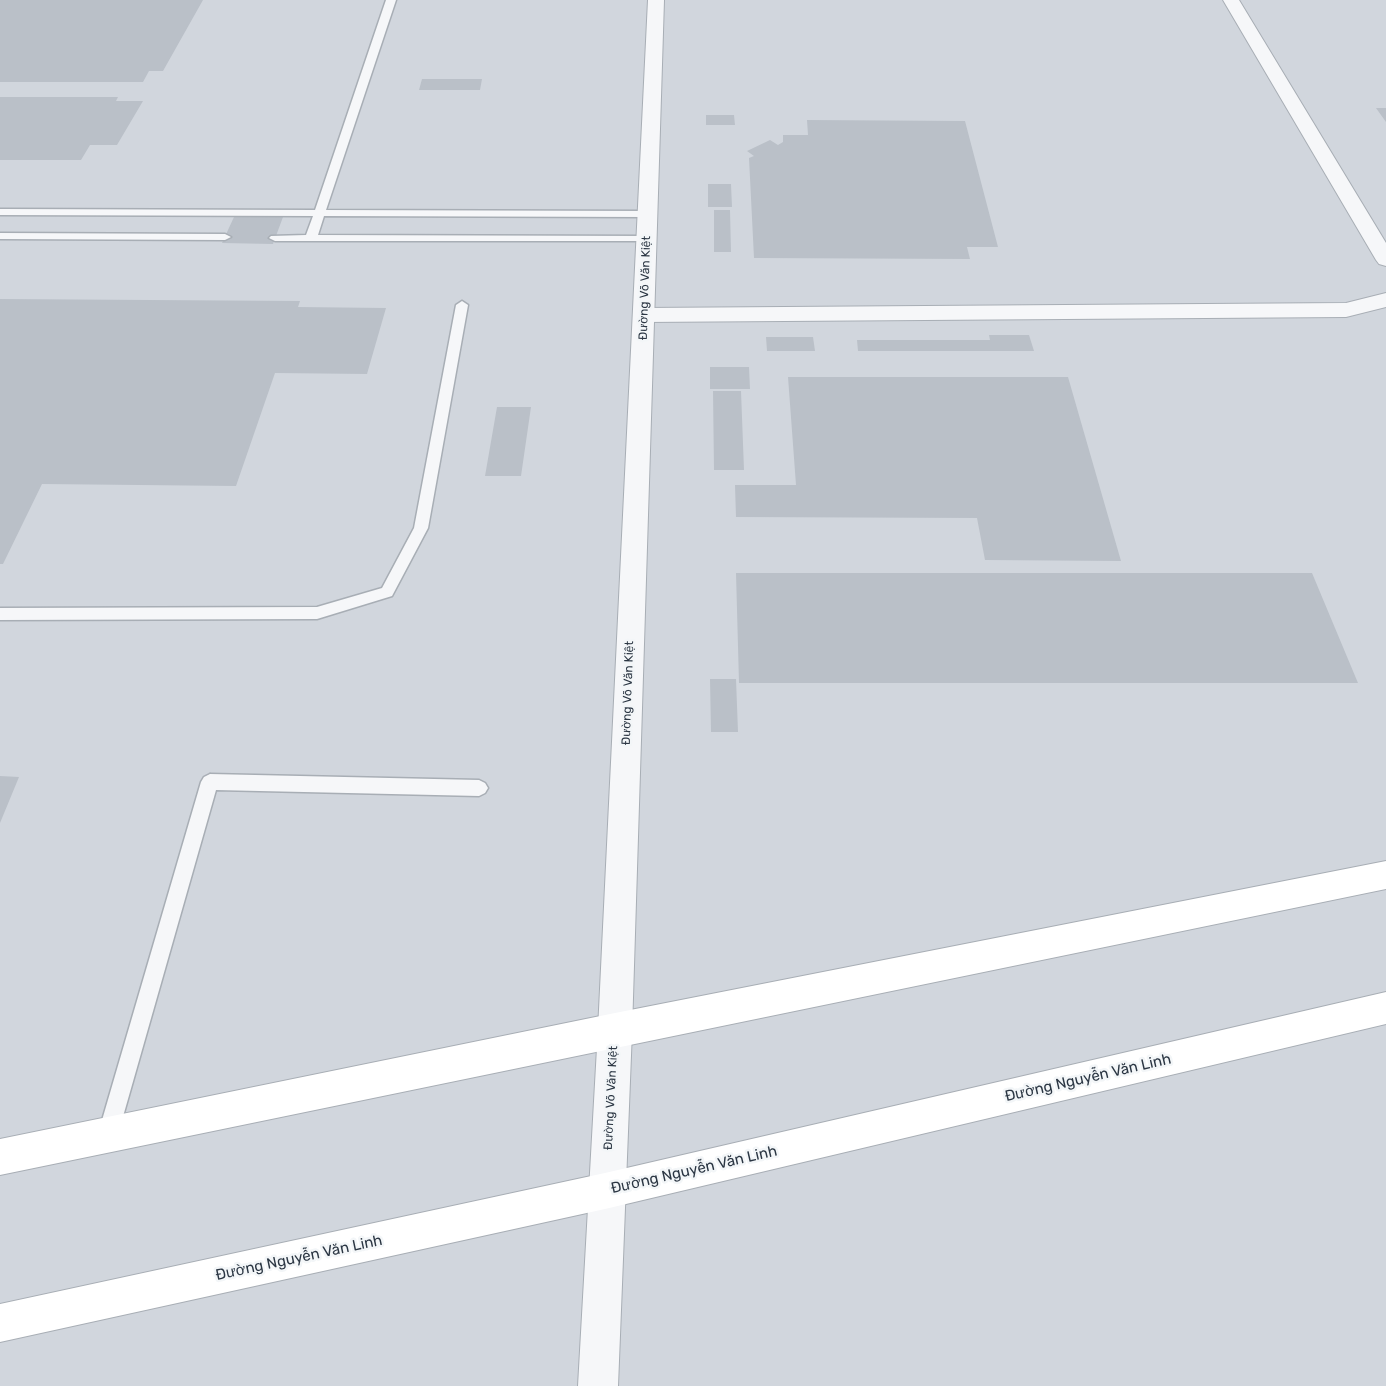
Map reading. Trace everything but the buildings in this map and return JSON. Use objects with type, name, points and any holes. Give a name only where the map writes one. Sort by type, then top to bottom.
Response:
[{"type":"main road","points":[[0,1157],[615,1030],[1386,875]]},
{"type":"main road","name":"Đường Nguyễn Văn Linh","points":[[0,1323],[606,1191],[1386,1008]]},
{"type":"street","name":"Đường Võ Văn Kiệt","points":[[598,1386],[615,1030],[656,0]]},
{"type":"street","points":[[1231,0],[1386,260]]},
{"type":"street","points":[[644,315],[1346,310],[1386,300]]},
{"type":"lane","points":[[311,238],[392,0]]},
{"type":"lane","points":[[0,212],[320,213],[647,227]]},
{"type":"lane","points":[[275,238],[647,227]]},
{"type":"lane","points":[[0,236],[225,237]]},
{"type":"lane","points":[[0,614],[317,613],[387,592],[421,528],[462,305]]},
{"type":"lane","points":[[108,1134],[210,782],[479,788]]},
{"type":"shaded area","points":[[0,0],[1386,0],[1386,1386],[0,1386]]}]
